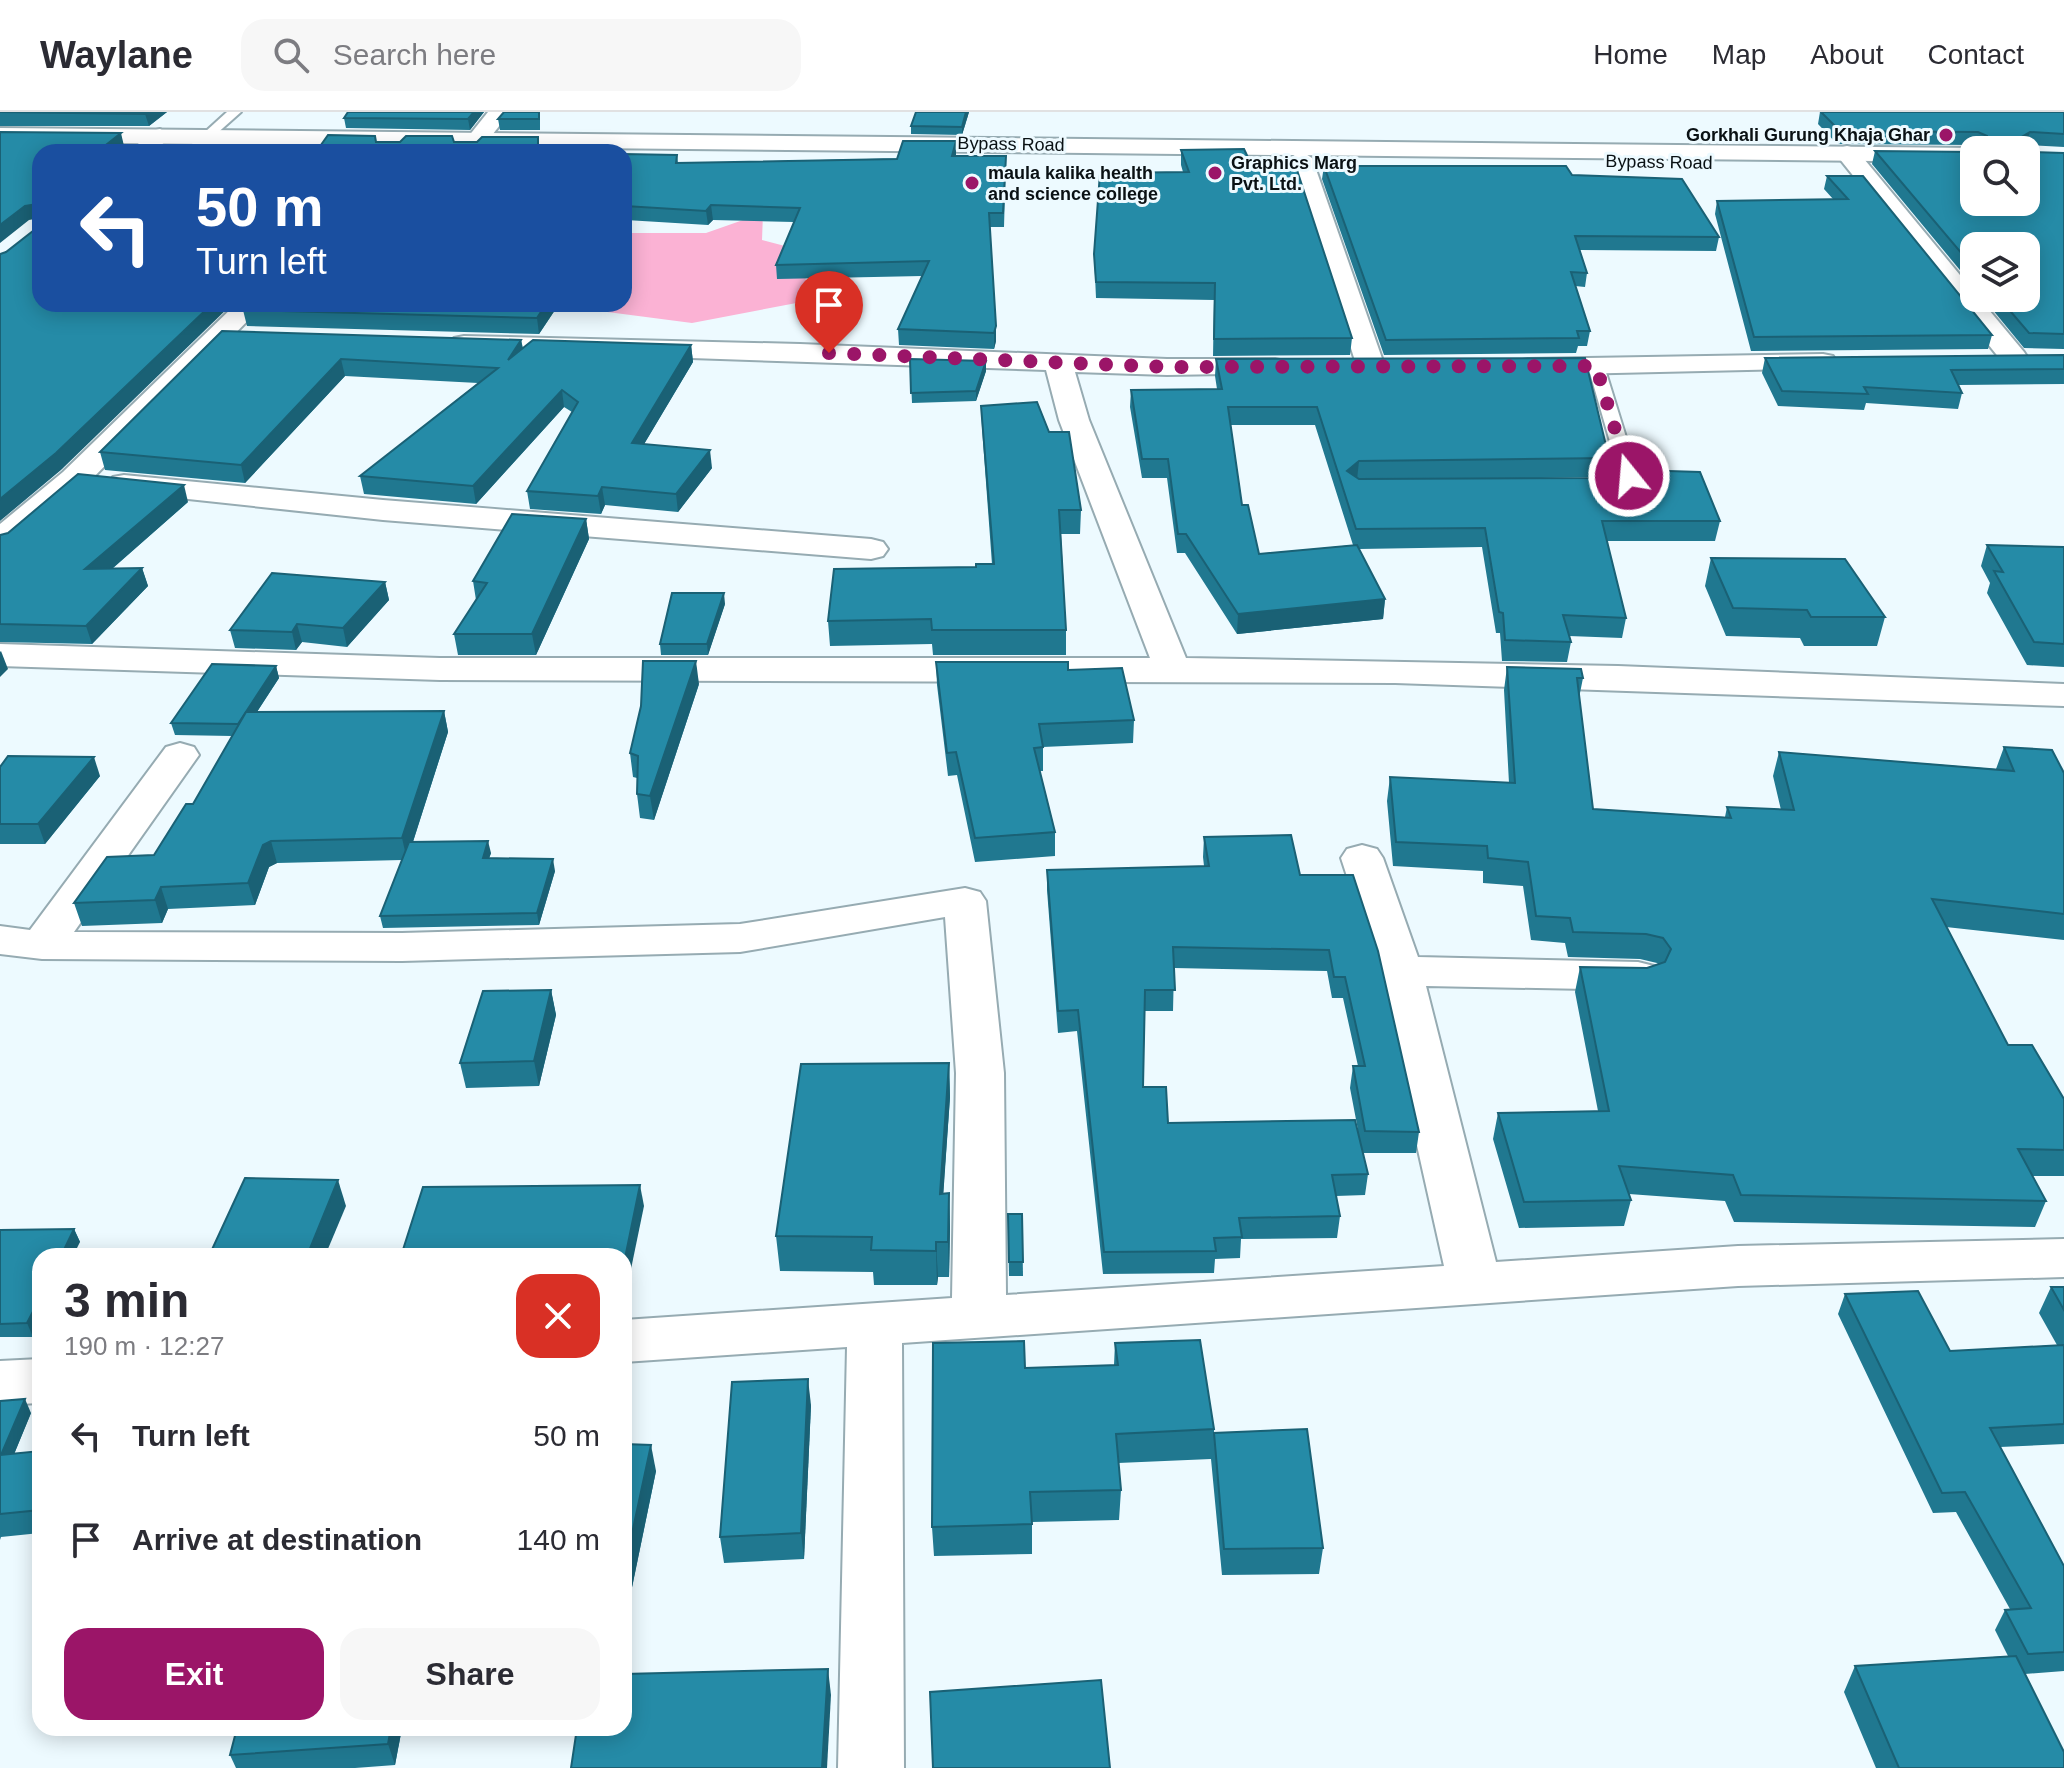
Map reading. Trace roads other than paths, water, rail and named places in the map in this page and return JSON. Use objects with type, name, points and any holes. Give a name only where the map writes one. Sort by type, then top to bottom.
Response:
[{"type":"main road","points":[[474,144],[499,112]]},
{"type":"main road","name":"Bypass Road","points":[[0,135],[160,136],[197,144]]},
{"type":"main road","points":[[150,144],[160,136]]},
{"type":"main road","name":"Bypass Road","points":[[632,147],[1853,159],[1960,165]]},
{"type":"main road","name":"Bypass Road","points":[[0,149],[32,149]]},
{"type":"main road","name":"Bypass Road","points":[[632,155],[1853,159],[1960,155]]},
{"type":"main road","points":[[1301,158],[1371,367]]},
{"type":"main road","points":[[1853,159],[2027,359],[1983,359]]},
{"type":"main road","points":[[0,541],[74,479],[244,312]]},
{"type":"main road","points":[[222,336],[252,337]]},
{"type":"main road","points":[[435,344],[800,352],[1058,363],[1308,367]]},
{"type":"main road","points":[[1506,367],[1843,361]]},
{"type":"main road","points":[[1058,363],[1074,420],[1172,669]]},
{"type":"main road","points":[[1339,367],[1401,367]]},
{"type":"main road","points":[[74,479],[383,510],[871,549]]},
{"type":"main road","points":[[0,655],[384,671],[1172,669],[1568,674],[2064,695]]},
{"type":"main road","points":[[21,942],[180,755]]},
{"type":"main road","points":[[1362,858],[1400,971],[1475,1284]]},
{"type":"main road","points":[[21,942],[402,947],[740,938],[965,901],[980,1073],[979,1316]]},
{"type":"main road","points":[[1400,971],[1640,976]]},
{"type":"main road","points":[[632,1340],[1738,1266],[2064,1258]]},
{"type":"main road","points":[[871,1768],[875,1324]]},
{"type":"main road","points":[[0,1383],[32,1381]]},
{"type":"lane","points":[[197,144],[235,112]]},
{"type":"lane","points":[[1587,488],[1623,484],[1629,476],[1596,366]]},
{"type":"place","name":"Gorkhali Gurung Khaja Ghar","points":[[1946,135]]},
{"type":"place","name":"Graphics Marg Pvt. Ltd.","points":[[1215,173]]},
{"type":"place","name":"maula kalika health and science college","points":[[972,183]]}]
